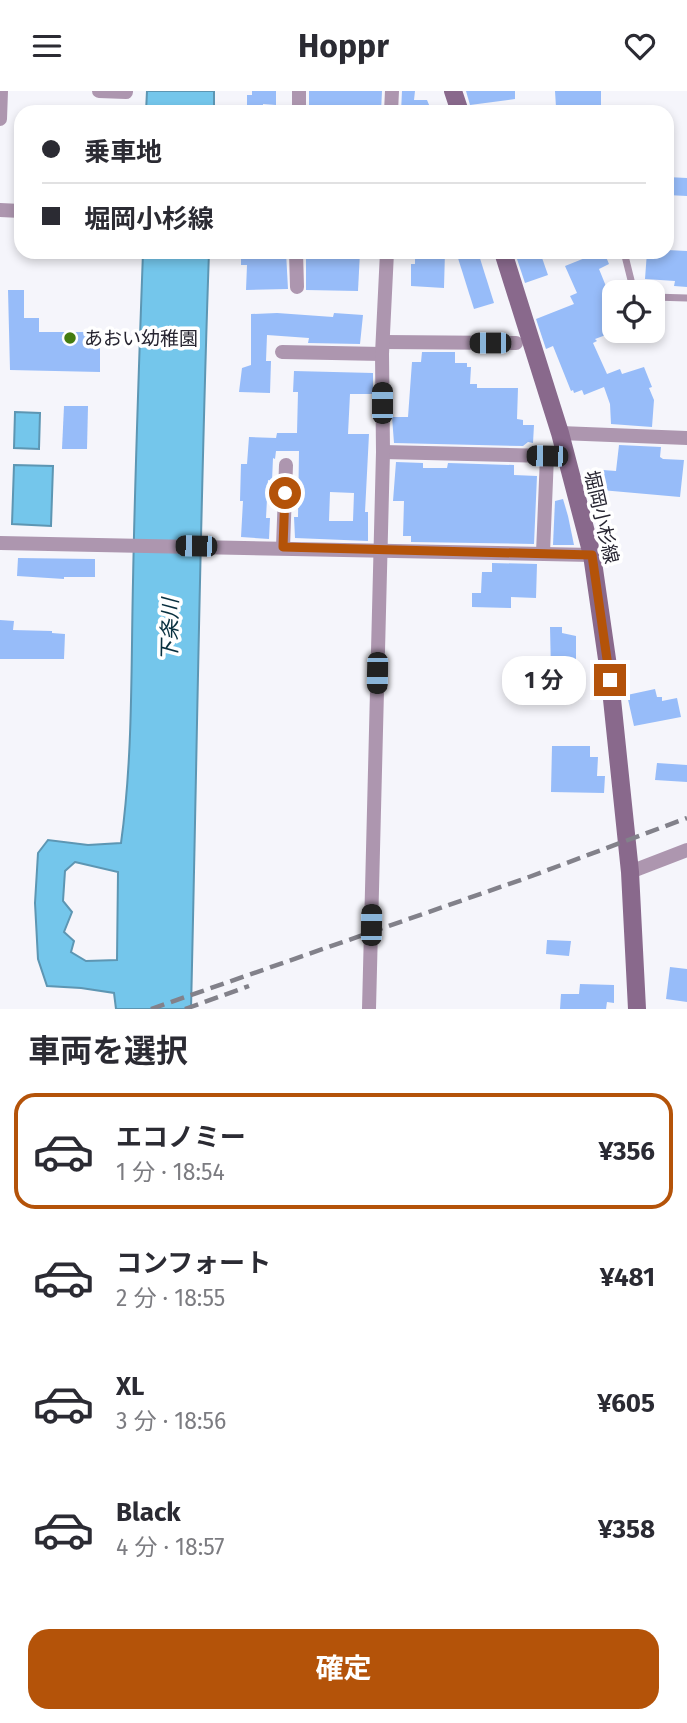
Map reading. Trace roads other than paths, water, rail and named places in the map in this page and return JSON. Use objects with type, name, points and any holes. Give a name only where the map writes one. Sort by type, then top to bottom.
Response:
[{"type":"main road","name":"堀岡小杉線","points":[[505,259],[560,433],[592,555],[610,680],[630,872],[637,1009]]},
{"type":"street","points":[[0,119],[1,91]]},
{"type":"street","points":[[100,91],[126,92]]},
{"type":"street","points":[[296,259],[297,286]]},
{"type":"street","points":[[369,1009],[387,259]]},
{"type":"street","points":[[282,352],[516,343]]},
{"type":"street","points":[[560,433],[687,438]]},
{"type":"street","points":[[383,452],[547,456],[543,553]]},
{"type":"street","points":[[283,547],[286,465]]},
{"type":"street","points":[[0,543],[592,555]]},
{"type":"street","points":[[630,872],[687,850]]},
{"type":"lane","points":[[626,259],[631,280]]},
{"type":"lane","points":[[665,297],[687,298]]},
{"type":"water","points":[[147,91],[214,91],[214,105],[146,105]]},
{"type":"water","name":"下条川","points":[[143,259],[209,259],[191,1009],[116,1009],[114,993],[47,986],[38,959],[35,903],[38,853],[48,840],[88,845],[121,843],[130,745]],"holes":[[[75,862],[118,872],[117,960],[86,961],[71,952],[74,941],[64,932],[72,912],[63,901],[65,871]]]},
{"type":"water","points":[[15,412],[40,413],[39,449],[14,448]]},
{"type":"water","points":[[14,465],[53,466],[51,526],[12,524]]},
{"type":"railway","points":[[151,1009],[529,877],[687,818]]},
{"type":"railway","points":[[185,1009],[249,986]]},
{"type":"place","name":"あおい幼稚園","points":[[70,338]]}]
